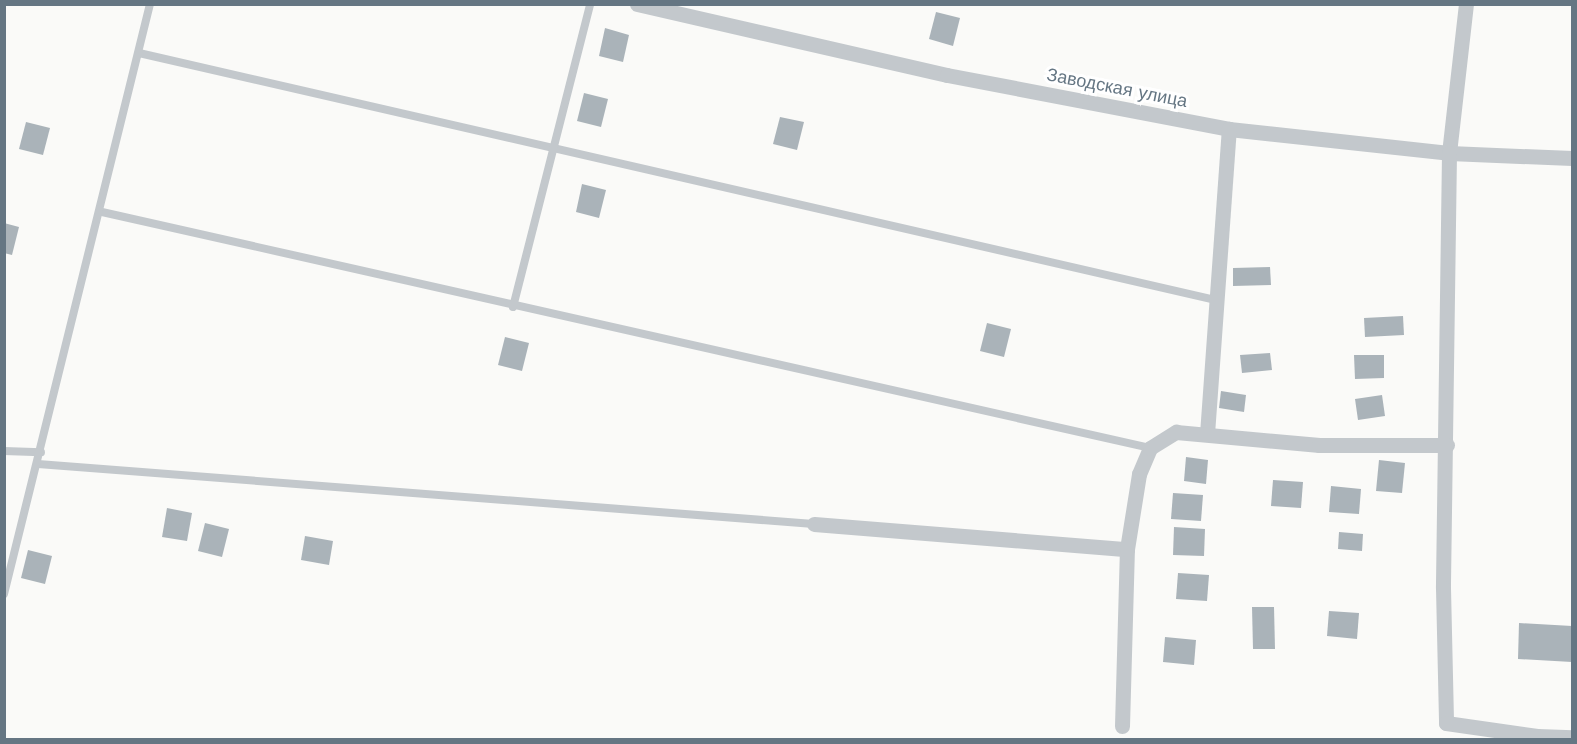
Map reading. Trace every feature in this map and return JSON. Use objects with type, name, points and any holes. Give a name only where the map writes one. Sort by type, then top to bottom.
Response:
[{"type":"street","name":"Заводская улица","points":[[636,4],[947,75],[1229,129],[1449,153],[1572,158]]},
{"type":"street","points":[[1466,4],[1449,153],[1447,445],[1443,588],[1446,723],[1537,736],[1572,736]]},
{"type":"street","points":[[1207,434],[1229,129]]},
{"type":"street","points":[[1122,726],[1127,549],[1139,474],[1150,448],[1176,432],[1319,445],[1447,445]]},
{"type":"street","points":[[814,524],[1127,549]]},
{"type":"lane","points":[[4,594],[102,212],[150,4]]},
{"type":"lane","points":[[513,307],[590,4]]},
{"type":"lane","points":[[139,53],[1216,300]]},
{"type":"lane","points":[[102,212],[513,307],[1150,448]]},
{"type":"lane","points":[[4,451],[41,452]]},
{"type":"lane","points":[[38,464],[814,524]]},
{"type":"building","points":[[936,12],[960,18],[953,46],[929,39]]},
{"type":"building","points":[[605,28],[629,35],[623,62],[599,56]]},
{"type":"building","points":[[584,93],[608,99],[601,127],[577,121]]},
{"type":"building","points":[[780,117],[804,122],[797,150],[773,144]]},
{"type":"building","points":[[26,122],[50,128],[43,155],[19,149]]},
{"type":"building","points":[[582,184],[606,190],[599,218],[576,212]]},
{"type":"building","points":[[4,223],[19,227],[12,255],[4,253]]},
{"type":"building","points":[[1270,267],[1271,285],[1233,286],[1233,268]]},
{"type":"building","points":[[1403,316],[1404,335],[1365,337],[1364,318]]},
{"type":"building","points":[[987,323],[1011,329],[1004,357],[980,351]]},
{"type":"building","points":[[505,337],[529,343],[522,371],[498,365]]},
{"type":"building","points":[[1270,353],[1272,370],[1242,373],[1240,355]]},
{"type":"building","points":[[1354,355],[1384,355],[1384,378],[1355,379]]},
{"type":"building","points":[[1221,391],[1246,395],[1244,412],[1219,408]]},
{"type":"building","points":[[1382,395],[1385,416],[1358,420],[1355,399]]},
{"type":"building","points":[[1186,457],[1208,460],[1206,484],[1184,481]]},
{"type":"building","points":[[1379,460],[1405,463],[1402,493],[1376,491]]},
{"type":"building","points":[[1273,480],[1303,482],[1301,508],[1271,506]]},
{"type":"building","points":[[1331,486],[1361,489],[1359,514],[1329,512]]},
{"type":"building","points":[[1173,493],[1203,495],[1201,521],[1171,519]]},
{"type":"building","points":[[167,508],[192,513],[187,541],[162,537]]},
{"type":"building","points":[[205,523],[229,529],[222,557],[198,551]]},
{"type":"building","points":[[1174,527],[1205,529],[1204,556],[1173,555]]},
{"type":"building","points":[[1339,532],[1363,534],[1362,551],[1338,549]]},
{"type":"building","points":[[305,536],[333,541],[329,565],[301,560]]},
{"type":"building","points":[[28,550],[52,556],[45,584],[21,578]]},
{"type":"building","points":[[1178,573],[1209,575],[1207,601],[1176,599]]},
{"type":"building","points":[[1252,607],[1274,607],[1275,649],[1253,649]]},
{"type":"building","points":[[1329,611],[1359,613],[1357,639],[1327,636]]},
{"type":"building","points":[[1519,623],[1572,626],[1572,662],[1518,659]]},
{"type":"building","points":[[1165,637],[1196,640],[1194,665],[1163,662]]}]
